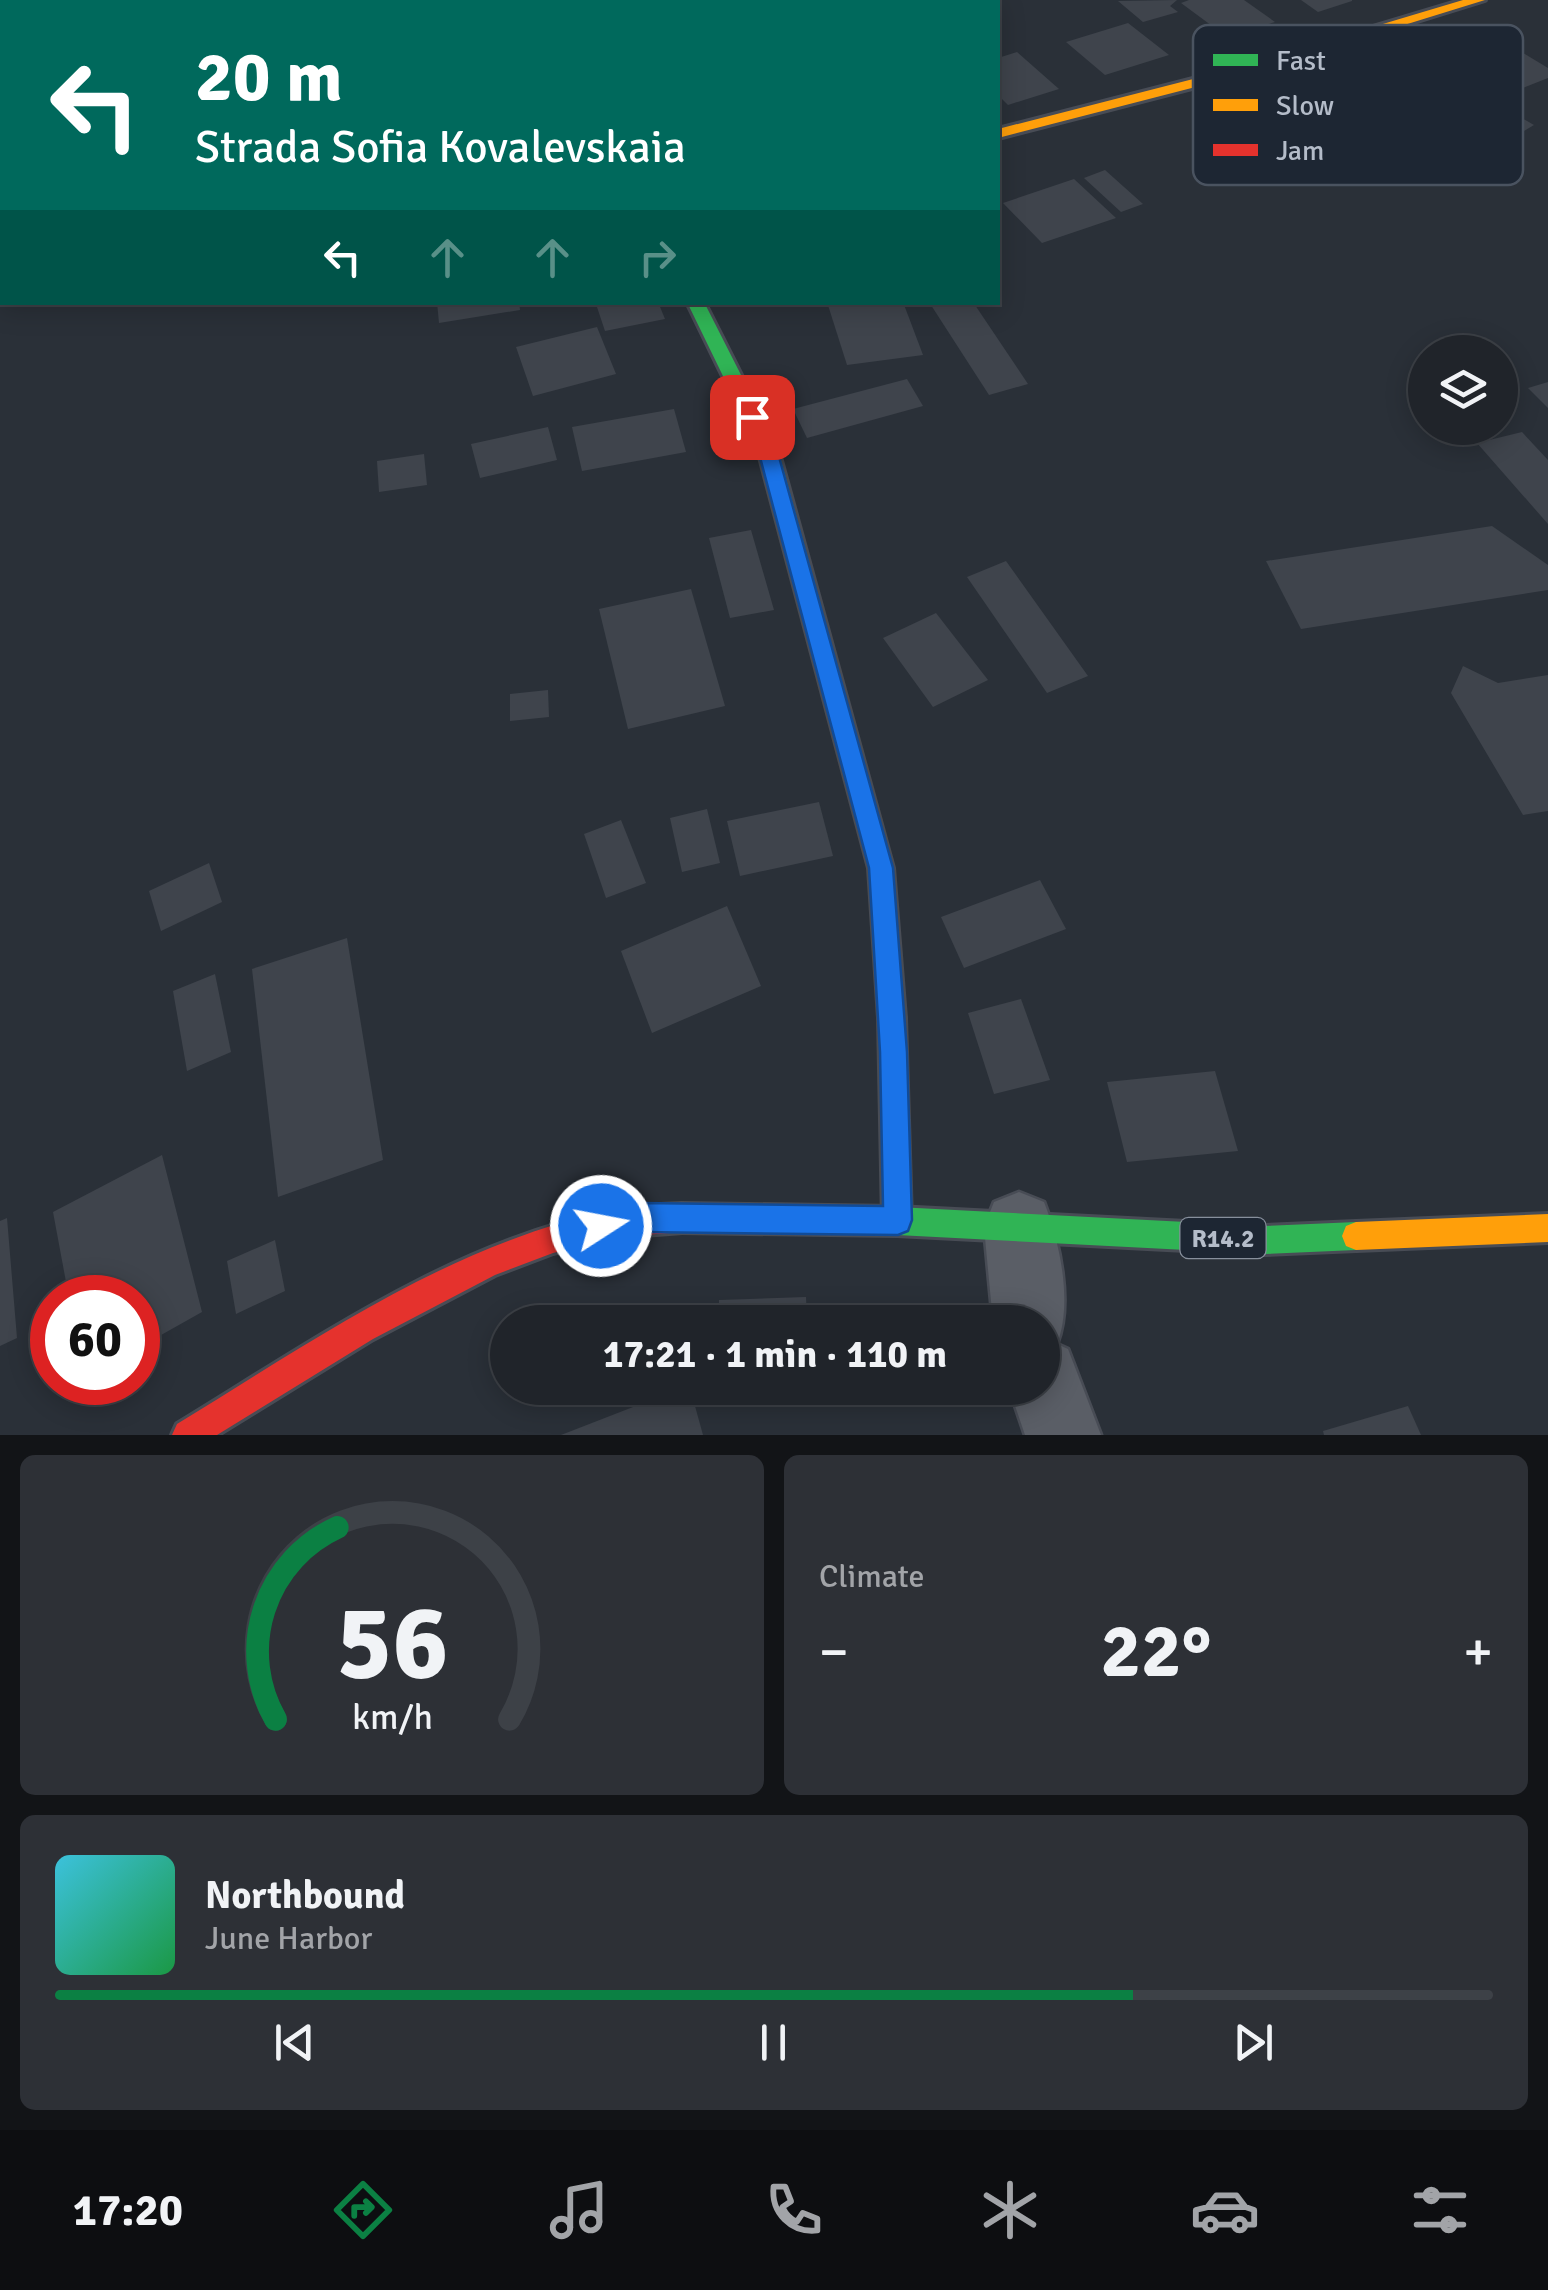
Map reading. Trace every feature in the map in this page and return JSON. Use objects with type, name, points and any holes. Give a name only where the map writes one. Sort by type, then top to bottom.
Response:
[{"type":"street","points":[[1395,25],[1478,0]]},
{"type":"street","points":[[1000,133],[1193,83]]},
{"type":"street","points":[[696,305],[766,446],[881,868],[894,1052],[898,1220]]},
{"type":"street","name":"R14.2","points":[[188,1435],[397,1311],[524,1244],[640,1217],[898,1220],[1264,1240],[1548,1228]]},
{"type":"street","points":[[1019,1227],[1027,1305]]},
{"type":"street","points":[[1053,1405],[1064,1435]]},
{"type":"building","points":[[1177,0],[1170,6],[1178,12],[1143,22],[1118,1]]},
{"type":"building","points":[[1244,0],[1275,22],[1211,25],[1181,3]]},
{"type":"building","points":[[1301,0],[1352,0],[1352,1],[1318,12]]},
{"type":"building","points":[[1128,23],[1169,55],[1105,75],[1066,42]]},
{"type":"building","points":[[1017,52],[1059,89],[1008,105],[1000,97],[1000,57]]},
{"type":"building","points":[[1523,53],[1548,68],[1548,78],[1523,88]]},
{"type":"building","points":[[1523,119],[1534,125],[1523,132]]},
{"type":"building","points":[[1105,170],[1143,204],[1121,212],[1084,178]]},
{"type":"building","points":[[1074,179],[1116,218],[1042,243],[1003,203]]},
{"type":"building","points":[[437,305],[519,305],[520,310],[439,323]]},
{"type":"building","points":[[596,305],[659,305],[665,319],[605,331]]},
{"type":"building","points":[[828,305],[904,305],[923,355],[847,365]]},
{"type":"building","points":[[931,305],[975,305],[1028,384],[989,395]]},
{"type":"building","points":[[597,327],[616,374],[533,396],[516,347]]},
{"type":"building","points":[[907,379],[923,406],[807,438],[793,409]]},
{"type":"building","points":[[1548,382],[1548,408],[1528,388]]},
{"type":"building","points":[[674,409],[686,452],[582,471],[572,427]]},
{"type":"building","points":[[548,427],[557,460],[480,478],[471,444]]},
{"type":"building","points":[[1522,432],[1548,460],[1548,524],[1479,445],[1518,445],[1518,433]]},
{"type":"building","points":[[424,454],[427,485],[379,492],[377,461]]},
{"type":"building","points":[[1492,526],[1548,565],[1548,590],[1301,629],[1266,561]]},
{"type":"building","points":[[751,530],[774,610],[730,618],[709,538]]},
{"type":"building","points":[[1006,561],[1088,676],[1047,693],[967,577]]},
{"type":"building","points":[[691,589],[725,706],[628,729],[599,609]]},
{"type":"building","points":[[936,613],[988,680],[933,707],[883,638]]},
{"type":"building","points":[[1463,666],[1498,683],[1548,675],[1548,811],[1523,815],[1451,693]]},
{"type":"building","points":[[548,690],[549,717],[510,721],[510,694]]},
{"type":"building","points":[[819,802],[833,856],[740,876],[727,821]]},
{"type":"building","points":[[707,809],[720,863],[682,872],[670,818]]},
{"type":"building","points":[[621,820],[646,883],[606,898],[584,834]]},
{"type":"building","points":[[209,863],[222,902],[161,931],[149,891]]},
{"type":"building","points":[[1040,880],[1066,929],[964,968],[941,917]]},
{"type":"building","points":[[727,906],[761,986],[652,1033],[621,951]]},
{"type":"building","points":[[347,938],[383,1160],[278,1197],[252,969]]},
{"type":"building","points":[[215,974],[231,1052],[187,1071],[173,991]]},
{"type":"building","points":[[1021,999],[1050,1080],[994,1094],[968,1013]]},
{"type":"building","points":[[1215,1071],[1238,1151],[1127,1162],[1107,1082]]},
{"type":"building","points":[[162,1155],[202,1312],[160,1336],[160,1275],[65,1275],[53,1212]]},
{"type":"building","points":[[7,1218],[17,1338],[0,1346],[0,1221]]},
{"type":"building","points":[[275,1240],[285,1291],[236,1314],[227,1261]]},
{"type":"building","points":[[806,1297],[806,1305],[719,1305],[719,1300]]},
{"type":"building","points":[[638,1405],[695,1405],[703,1435],[561,1435]]},
{"type":"building","points":[[1408,1406],[1421,1435],[1324,1435],[1323,1431]]},
{"type":"traffic: fast","points":[[696,305],[767,446],[881,868],[892,1018]]},
{"type":"traffic: fast","points":[[682,1218],[897,1221],[1264,1240],[1356,1236]]},
{"type":"traffic: slow","points":[[1395,25],[1478,0]]},
{"type":"traffic: slow","points":[[1000,133],[1193,83]]},
{"type":"traffic: slow","points":[[1356,1236],[1548,1228]]},
{"type":"traffic: jam","points":[[892,1018],[897,1221]]},
{"type":"traffic: jam","points":[[188,1435],[362,1328],[488,1263],[553,1239],[618,1223],[682,1218]]},
{"type":"route","points":[[601,1226],[640,1217],[898,1220],[894,1052],[881,868],[766,446],[752,417]]}]
